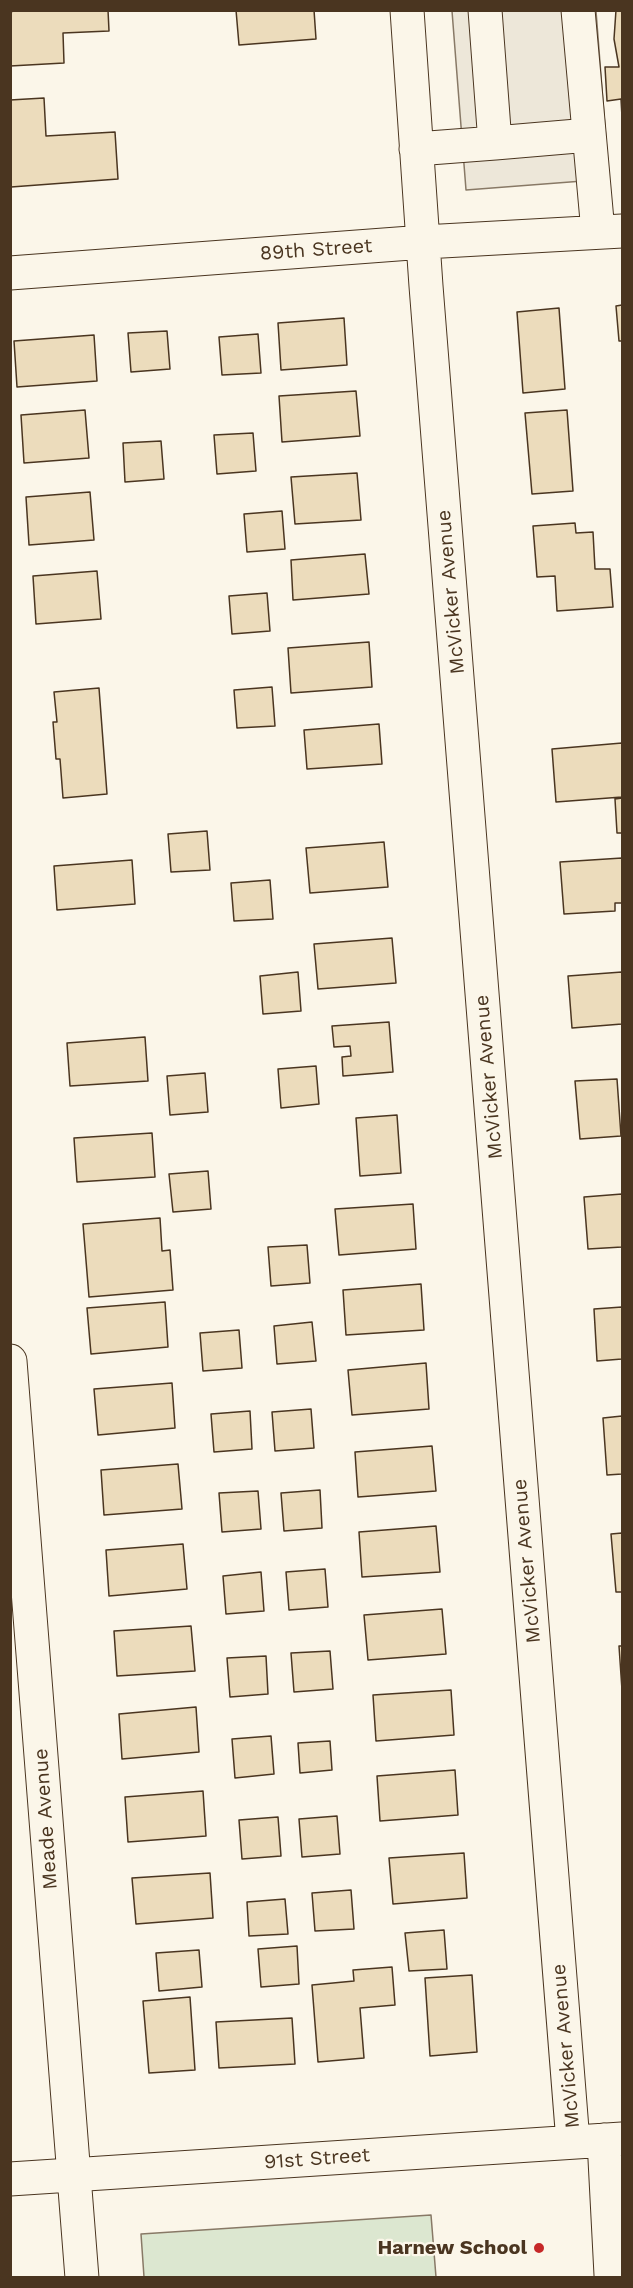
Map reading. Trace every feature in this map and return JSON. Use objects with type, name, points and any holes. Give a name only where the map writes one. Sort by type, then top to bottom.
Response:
[{"type":"street","name":"McVicker Avenue","points":[[407,10],[424,242],[611,2275]]},
{"type":"street","points":[[485,10],[495,143]]},
{"type":"street","points":[[578,10],[589,135],[610,231]]},
{"type":"street","points":[[416,149],[589,135]]},
{"type":"street","name":"89th Street","points":[[10,273],[424,242],[610,231]]},
{"type":"street","name":"Meade Avenue","points":[[10,1361],[82,2277]]},
{"type":"street","name":"91st Street","points":[[10,2179],[600,2141]]},
{"type":"green space","points":[[431,2215],[436,2277],[144,2277],[141,2234]]},
{"type":"shaded area","points":[[452,11],[596,11],[609,179],[466,190]]},
{"type":"building","points":[[18,10],[108,10],[109,31],[63,33],[64,63],[10,66],[10,12]]},
{"type":"building","points":[[236,10],[314,10],[316,39],[239,45]]},
{"type":"building","points":[[616,10],[622,10],[622,117],[621,99],[607,101],[605,67],[619,67],[614,39]]},
{"type":"building","points":[[44,98],[46,136],[115,132],[118,179],[11,187],[10,100]]},
{"type":"building","points":[[622,305],[622,341],[619,341],[616,306]]},
{"type":"building","points":[[559,308],[565,389],[523,393],[517,312]]},
{"type":"building","points":[[344,318],[347,365],[281,370],[278,323]]},
{"type":"building","points":[[167,331],[170,369],[131,372],[128,333]]},
{"type":"building","points":[[258,334],[261,373],[222,375],[219,337]]},
{"type":"building","points":[[94,335],[97,381],[17,387],[14,341]]},
{"type":"building","points":[[356,391],[360,436],[282,442],[279,396]]},
{"type":"building","points":[[85,410],[89,458],[24,463],[21,415]]},
{"type":"building","points":[[567,410],[573,491],[532,494],[525,413]]},
{"type":"building","points":[[253,433],[256,471],[217,474],[214,435]]},
{"type":"building","points":[[161,441],[164,479],[125,482],[123,443]]},
{"type":"building","points":[[357,473],[361,520],[295,524],[291,477]]},
{"type":"building","points":[[90,492],[94,540],[29,545],[26,497]]},
{"type":"building","points":[[282,511],[285,549],[247,552],[244,514]]},
{"type":"building","points":[[575,523],[576,533],[593,532],[595,569],[610,569],[613,607],[557,611],[555,576],[537,577],[533,526]]},
{"type":"building","points":[[365,554],[369,594],[293,600],[291,560]]},
{"type":"building","points":[[97,571],[101,619],[36,624],[33,576]]},
{"type":"building","points":[[267,593],[270,631],[232,634],[229,596]]},
{"type":"building","points":[[369,642],[372,687],[291,693],[288,648]]},
{"type":"building","points":[[272,687],[275,726],[237,728],[234,690]]},
{"type":"building","points":[[99,688],[107,794],[63,798],[60,759],[56,759],[53,722],[57,722],[54,692]]},
{"type":"building","points":[[379,724],[382,764],[307,769],[304,730]]},
{"type":"building","points":[[622,743],[622,797],[556,802],[552,749]]},
{"type":"building","points":[[622,798],[622,833],[617,833],[615,799]]},
{"type":"building","points":[[207,831],[210,870],[171,872],[168,834]]},
{"type":"building","points":[[384,842],[388,887],[310,893],[306,848]]},
{"type":"building","points":[[622,858],[622,903],[615,903],[615,911],[564,914],[560,862]]},
{"type":"building","points":[[132,860],[135,904],[57,910],[54,866]]},
{"type":"building","points":[[270,880],[273,919],[234,921],[231,883]]},
{"type":"building","points":[[392,938],[396,983],[318,989],[314,944]]},
{"type":"building","points":[[298,972],[301,1011],[263,1014],[260,976]]},
{"type":"building","points":[[622,972],[622,1024],[572,1028],[568,976]]},
{"type":"building","points":[[389,1022],[393,1072],[343,1076],[342,1057],[351,1056],[350,1046],[334,1047],[332,1026]]},
{"type":"building","points":[[145,1037],[148,1081],[70,1086],[67,1043]]},
{"type":"building","points":[[316,1066],[319,1104],[281,1108],[278,1069]]},
{"type":"building","points":[[205,1073],[208,1112],[170,1115],[167,1076]]},
{"type":"building","points":[[617,1079],[621,1136],[580,1139],[575,1081]]},
{"type":"building","points":[[397,1115],[401,1173],[360,1176],[356,1118]]},
{"type":"building","points":[[152,1133],[155,1177],[77,1182],[74,1138]]},
{"type":"building","points":[[208,1171],[211,1209],[173,1212],[169,1174]]},
{"type":"building","points":[[622,1194],[622,1247],[588,1249],[584,1197]]},
{"type":"building","points":[[413,1204],[416,1249],[339,1255],[335,1209]]},
{"type":"building","points":[[160,1218],[162,1251],[170,1250],[173,1290],[89,1297],[83,1224]]},
{"type":"building","points":[[307,1245],[310,1283],[271,1286],[268,1247]]},
{"type":"building","points":[[421,1284],[424,1330],[346,1335],[343,1290]]},
{"type":"building","points":[[165,1302],[168,1347],[91,1354],[87,1308]]},
{"type":"building","points":[[622,1307],[622,1359],[597,1361],[594,1309]]},
{"type":"building","points":[[312,1322],[316,1361],[277,1364],[274,1326]]},
{"type":"building","points":[[239,1330],[242,1368],[203,1371],[200,1333]]},
{"type":"building","points":[[426,1363],[429,1409],[352,1415],[348,1370]]},
{"type":"building","points":[[172,1383],[175,1428],[98,1435],[94,1389]]},
{"type":"building","points":[[311,1409],[314,1448],[275,1451],[272,1412]]},
{"type":"building","points":[[250,1411],[252,1449],[214,1452],[211,1414]]},
{"type":"building","points":[[622,1416],[622,1474],[607,1475],[603,1418]]},
{"type":"building","points":[[432,1446],[436,1491],[358,1497],[355,1452]]},
{"type":"building","points":[[178,1464],[182,1509],[104,1515],[101,1470]]},
{"type":"building","points":[[320,1490],[322,1528],[284,1531],[281,1493]]},
{"type":"building","points":[[258,1491],[261,1529],[222,1532],[219,1493]]},
{"type":"building","points":[[436,1526],[440,1572],[362,1577],[359,1532]]},
{"type":"building","points":[[622,1533],[622,1592],[616,1592],[611,1534]]},
{"type":"building","points":[[183,1544],[187,1589],[109,1596],[106,1550]]},
{"type":"building","points":[[325,1569],[328,1607],[289,1610],[286,1572]]},
{"type":"building","points":[[261,1572],[264,1611],[226,1614],[223,1576]]},
{"type":"building","points":[[442,1609],[446,1654],[368,1660],[364,1615]]},
{"type":"building","points":[[191,1626],[195,1671],[117,1676],[114,1631]]},
{"type":"building","points":[[619,1646],[622,1646],[622,1690]]},
{"type":"building","points":[[330,1651],[333,1689],[294,1692],[291,1653]]},
{"type":"building","points":[[266,1656],[268,1694],[230,1697],[227,1658]]},
{"type":"building","points":[[451,1690],[454,1735],[376,1741],[373,1695]]},
{"type":"building","points":[[196,1707],[199,1752],[122,1759],[119,1714]]},
{"type":"building","points":[[271,1736],[274,1774],[235,1778],[232,1739]]},
{"type":"building","points":[[330,1741],[332,1770],[300,1773],[298,1743]]},
{"type":"building","points":[[455,1770],[458,1815],[380,1821],[377,1776]]},
{"type":"building","points":[[203,1791],[206,1836],[128,1842],[125,1797]]},
{"type":"building","points":[[337,1816],[340,1854],[302,1857],[299,1819]]},
{"type":"building","points":[[278,1817],[281,1856],[242,1859],[239,1820]]},
{"type":"building","points":[[464,1853],[467,1898],[393,1904],[389,1858]]},
{"type":"building","points":[[210,1873],[213,1918],[136,1924],[132,1878]]},
{"type":"building","points":[[351,1890],[354,1929],[315,1931],[312,1893]]},
{"type":"building","points":[[285,1899],[288,1934],[249,1936],[247,1902]]},
{"type":"building","points":[[444,1930],[447,1969],[409,1971],[405,1933]]},
{"type":"building","points":[[297,1946],[299,1984],[261,1987],[258,1949]]},
{"type":"building","points":[[199,1950],[202,1987],[159,1991],[156,1953]]},
{"type":"building","points":[[392,1967],[395,2005],[360,2008],[364,2058],[318,2062],[312,1985],[354,1981],[353,1970]]},
{"type":"building","points":[[472,1975],[477,2052],[430,2056],[425,1978]]},
{"type":"building","points":[[190,1997],[195,2070],[149,2073],[143,2001]]},
{"type":"building","points":[[292,2018],[295,2064],[219,2068],[216,2022]]},
{"type":"place","name":"Harnew School","points":[[539,2248]]}]
